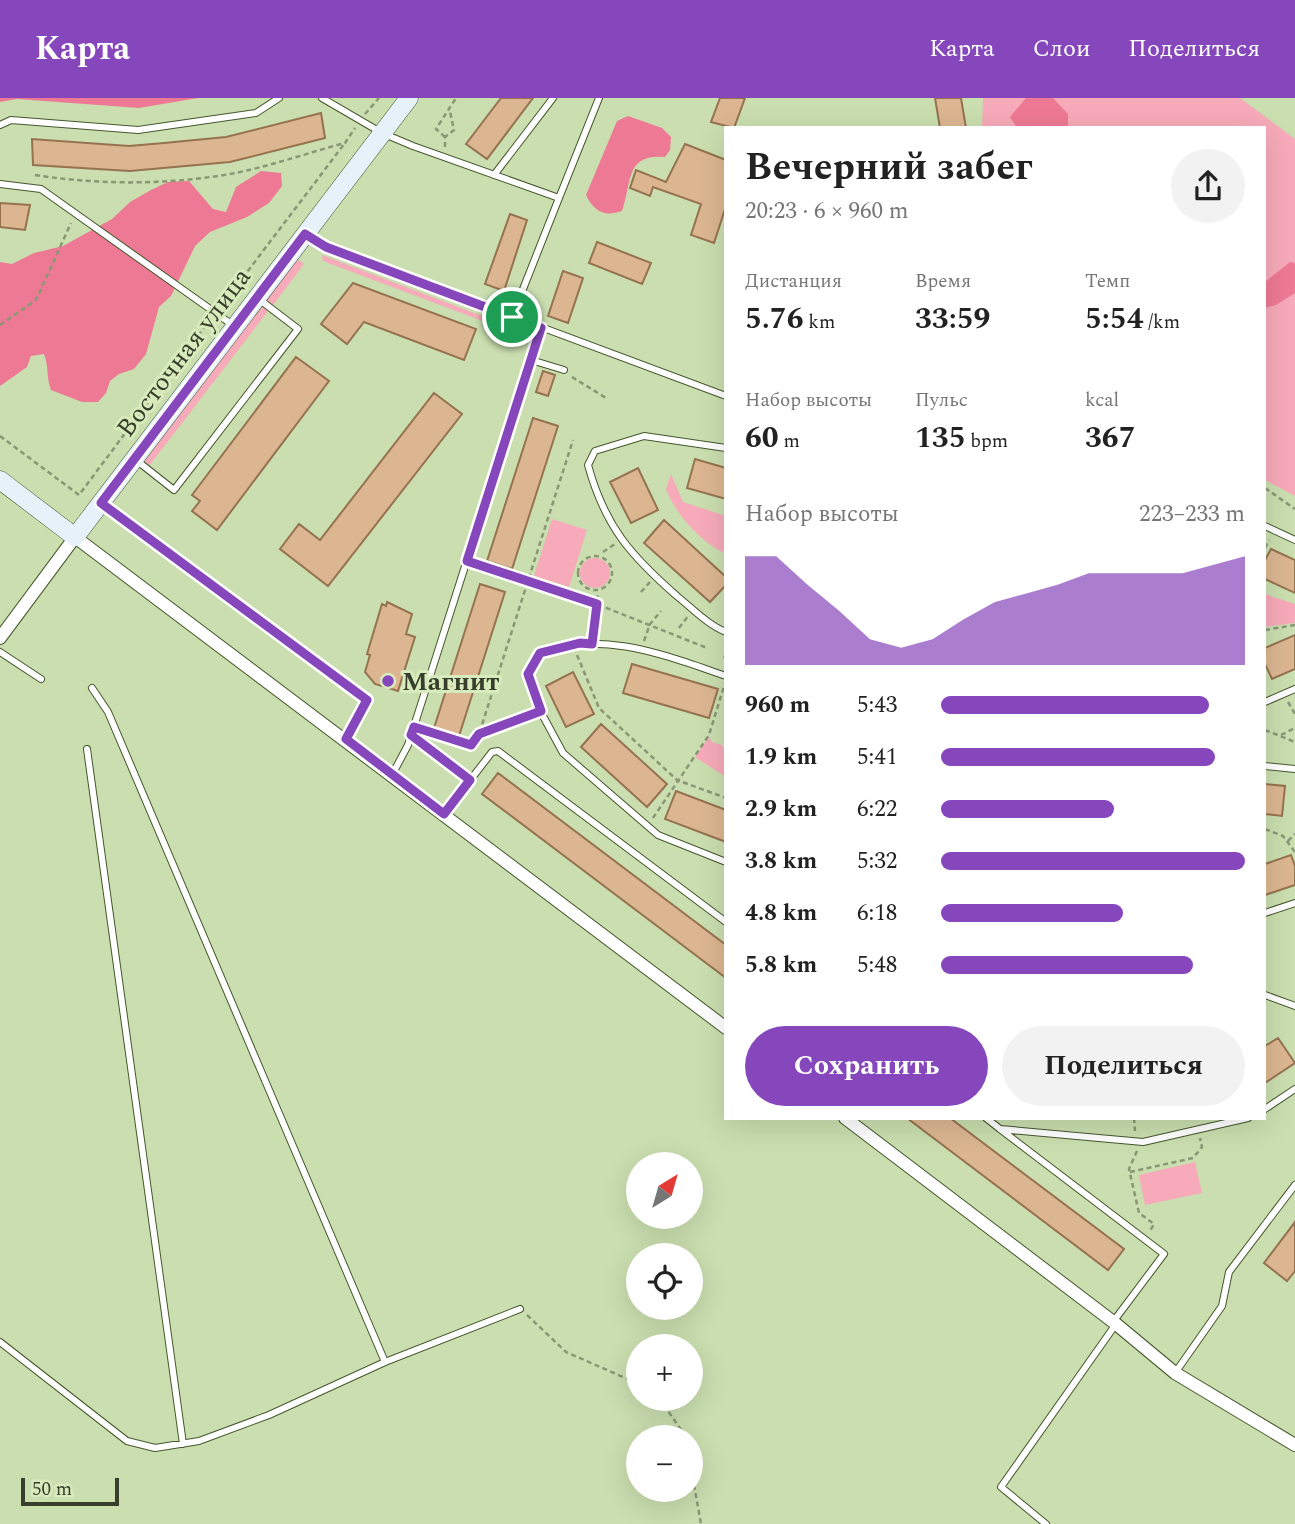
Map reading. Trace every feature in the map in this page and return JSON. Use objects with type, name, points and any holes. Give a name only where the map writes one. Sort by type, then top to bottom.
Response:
[{"type":"main road","name":"Восточная улица","points":[[75,537],[409,98]]},
{"type":"main road","points":[[0,480],[75,537]]},
{"type":"street","name":"Восточная улица","points":[[0,638],[75,537]]},
{"type":"street","points":[[75,537],[724,1026]]},
{"type":"street","points":[[848,1120],[1115,1323],[1175,1373],[1295,1445]]},
{"type":"lane","points":[[0,125],[11,120],[138,130],[256,113],[279,98]]},
{"type":"lane","points":[[322,98],[382,133],[559,198]]},
{"type":"lane","points":[[494,175],[553,98]]},
{"type":"lane","points":[[512,317],[599,98]]},
{"type":"lane","points":[[0,184],[41,189],[235,327]]},
{"type":"lane","points":[[305,234],[326,247],[724,395]]},
{"type":"lane","points":[[134,459],[174,490],[290,340],[298,329],[257,298]]},
{"type":"lane","points":[[392,775],[414,727],[541,328]]},
{"type":"lane","points":[[531,360],[564,370]]},
{"type":"lane","points":[[724,448],[644,436],[595,451],[588,465],[594,488],[610,521],[635,559],[698,614],[724,631]]},
{"type":"lane","points":[[101,503],[367,700],[346,739]]},
{"type":"lane","points":[[1266,527],[1295,540]]},
{"type":"lane","points":[[724,676],[641,648],[580,643],[538,656],[528,674],[541,711],[563,753],[658,835],[724,861]]},
{"type":"lane","points":[[0,652],[41,679]]},
{"type":"lane","points":[[92,688],[108,712],[385,1362]]},
{"type":"lane","points":[[1266,702],[1295,689]]},
{"type":"lane","points":[[411,735],[470,780]]},
{"type":"lane","points":[[87,749],[183,1444]]},
{"type":"lane","points":[[444,814],[492,751],[498,751],[724,920]]},
{"type":"lane","points":[[1266,766],[1295,769]]},
{"type":"lane","points":[[1266,913],[1295,903]]},
{"type":"lane","points":[[1266,995],[1295,1006]]},
{"type":"lane","points":[[1266,1108],[1295,1089]]},
{"type":"lane","points":[[989,1120],[1162,1251],[1163,1256],[1001,1487],[1046,1524]]},
{"type":"lane","points":[[1000,1129],[1136,1141],[1239,1120]]},
{"type":"lane","points":[[1175,1373],[1222,1306],[1229,1272],[1295,1185]]},
{"type":"lane","points":[[0,1342],[127,1441],[155,1448],[199,1441],[268,1415],[385,1362],[520,1309]]},
{"type":"path","points":[[0,436],[79,495],[379,98]]},
{"type":"path","points":[[446,158],[445,137],[436,129],[456,98]]},
{"type":"path","points":[[445,137],[454,130],[449,107]]},
{"type":"path","points":[[35,175],[80,182],[132,183],[231,174],[345,143]]},
{"type":"path","points":[[0,325],[36,300],[58,257],[74,213]]},
{"type":"path","points":[[564,370],[606,398]]},
{"type":"path","points":[[414,727],[471,745],[479,734],[573,440]]},
{"type":"path","points":[[1266,489],[1295,509]]},
{"type":"path","points":[[589,554],[598,554],[607,560],[611,578],[603,590],[598,592],[589,590],[582,584],[580,565],[589,554]]},
{"type":"path","points":[[467,561],[597,604],[707,648]]},
{"type":"path","points":[[592,644],[598,592]]},
{"type":"path","points":[[641,648],[650,624],[661,611]]},
{"type":"path","points":[[1266,630],[1295,625]]},
{"type":"path","points":[[576,652],[599,708],[677,780],[724,797]]},
{"type":"path","points":[[647,826],[709,735],[724,684]]},
{"type":"path","points":[[479,734],[541,711]]},
{"type":"path","points":[[1281,735],[1295,728]]},
{"type":"path","points":[[1266,730],[1295,741]]},
{"type":"path","points":[[1266,829],[1277,832],[1288,841],[1295,852]]},
{"type":"path","points":[[1288,841],[1295,834]]},
{"type":"path","points":[[1134,1120],[1137,1157],[1130,1172],[1139,1213],[1154,1224],[1146,1239]]},
{"type":"path","points":[[1130,1172],[1193,1158],[1202,1147],[1198,1129]]},
{"type":"path","points":[[520,1309],[566,1352],[626,1378]]},
{"type":"path","points":[[697,1502],[701,1524]]},
{"type":"shaded area","points":[[0,98],[198,98],[139,108],[17,99],[0,102]]},
{"type":"shaded area","points":[[983,98],[1240,98],[1295,139],[1295,496],[1266,481],[1266,126],[982,126]]},
{"type":"shaded area","points":[[1026,98],[1053,98],[1068,114],[1068,126],[1016,126],[1010,117]]},
{"type":"shaded area","points":[[628,116],[662,128],[671,137],[670,150],[665,157],[652,157],[636,165],[629,180],[622,211],[601,212],[586,195],[617,121]]},
{"type":"shaded area","points":[[261,171],[281,173],[282,186],[269,203],[247,217],[210,232],[195,246],[171,296],[159,307],[146,354],[134,369],[119,374],[110,381],[106,393],[98,402],[82,402],[51,390],[44,354],[31,356],[27,367],[0,386],[0,262],[12,264],[34,253],[63,246],[112,219],[130,202],[168,182],[189,181],[213,209],[226,212],[236,187]]},
{"type":"shaded area","points":[[322,255],[490,319],[488,323],[323,261]]},
{"type":"shaded area","points":[[296,258],[304,264],[273,305],[265,299]]},
{"type":"shaded area","points":[[1290,262],[1295,263],[1295,293],[1266,308],[1266,281]]},
{"type":"shaded area","points":[[260,305],[268,311],[149,466],[142,461]]},
{"type":"shaded area","points":[[671,474],[683,502],[724,515],[724,553],[708,543],[683,518],[666,489]]},
{"type":"shaded area","points":[[552,519],[587,530],[569,587],[534,576]]},
{"type":"shaded area","points":[[595,558],[606,562],[610,573],[606,584],[595,588],[584,584],[580,573],[584,562]]},
{"type":"shaded area","points":[[1266,594],[1295,604],[1295,623],[1266,627]]},
{"type":"shaded area","points":[[709,737],[712,742],[722,745],[724,776],[695,757]]},
{"type":"shaded area","points":[[1195,1162],[1202,1193],[1145,1205],[1139,1175]]},
{"type":"building","points":[[501,98],[533,98],[487,159],[466,144]]},
{"type":"building","points":[[720,98],[745,98],[735,126],[711,122]]},
{"type":"building","points":[[935,98],[961,98],[966,126],[940,126]]},
{"type":"building","points":[[321,113],[325,138],[230,162],[130,171],[33,165],[32,139],[129,146],[164,143],[226,137]]},
{"type":"building","points":[[685,144],[724,159],[724,212],[714,243],[691,235],[701,204],[653,187],[650,196],[630,188],[636,170],[666,182]]},
{"type":"building","points":[[0,203],[30,205],[25,230],[0,227]]},
{"type":"building","points":[[510,214],[527,220],[504,291],[485,284]]},
{"type":"building","points":[[597,242],[651,263],[642,284],[589,263]]},
{"type":"building","points":[[563,271],[583,278],[568,323],[548,316]]},
{"type":"building","points":[[353,283],[476,329],[464,360],[364,322],[347,344],[321,324]]},
{"type":"building","points":[[296,357],[329,381],[217,530],[192,511],[200,501],[192,495]]},
{"type":"building","points":[[543,371],[555,375],[548,396],[536,392]]},
{"type":"building","points":[[434,393],[462,414],[328,586],[280,549],[299,524],[320,540]]},
{"type":"building","points":[[533,418],[558,426],[512,569],[487,561]]},
{"type":"building","points":[[695,459],[724,467],[724,498],[687,488]]},
{"type":"building","points":[[638,468],[658,510],[631,523],[610,482]]},
{"type":"building","points":[[664,520],[724,575],[724,587],[710,602],[644,543]]},
{"type":"building","points":[[1271,549],[1295,560],[1295,593],[1266,579],[1266,558]]},
{"type":"building","points":[[480,584],[505,592],[459,736],[434,728]]},
{"type":"building","points":[[387,602],[412,614],[406,634],[415,637],[398,691],[375,684],[365,672],[370,655],[367,654],[382,604],[386,606]]},
{"type":"building","points":[[1295,635],[1295,669],[1272,679],[1266,666],[1266,648]]},
{"type":"building","points":[[632,664],[718,689],[709,718],[623,693]]},
{"type":"building","points":[[573,672],[594,714],[566,727],[546,686]]},
{"type":"building","points":[[601,724],[667,784],[647,807],[581,747]]},
{"type":"building","points":[[498,773],[724,943],[724,976],[482,794]]},
{"type":"building","points":[[1266,784],[1285,786],[1282,816],[1266,814]]},
{"type":"building","points":[[676,791],[724,809],[724,841],[665,819]]},
{"type":"building","points":[[1291,855],[1295,866],[1295,885],[1266,895],[1266,864]]},
{"type":"building","points":[[1278,1038],[1295,1063],[1266,1082],[1266,1045]]},
{"type":"building","points":[[910,1120],[953,1120],[1124,1249],[1108,1270]]},
{"type":"building","points":[[1295,1222],[1295,1271],[1287,1281],[1264,1263]]},
{"type":"place","name":"Магнит","points":[[388,681]]},
{"type":"route","points":[[305,234],[326,247],[512,317],[541,328],[467,561],[597,604],[592,644],[580,643],[540,653],[528,674],[541,711],[479,734],[471,745],[414,727],[411,735],[470,780],[444,814],[346,739],[367,700],[101,503],[305,234]]}]
